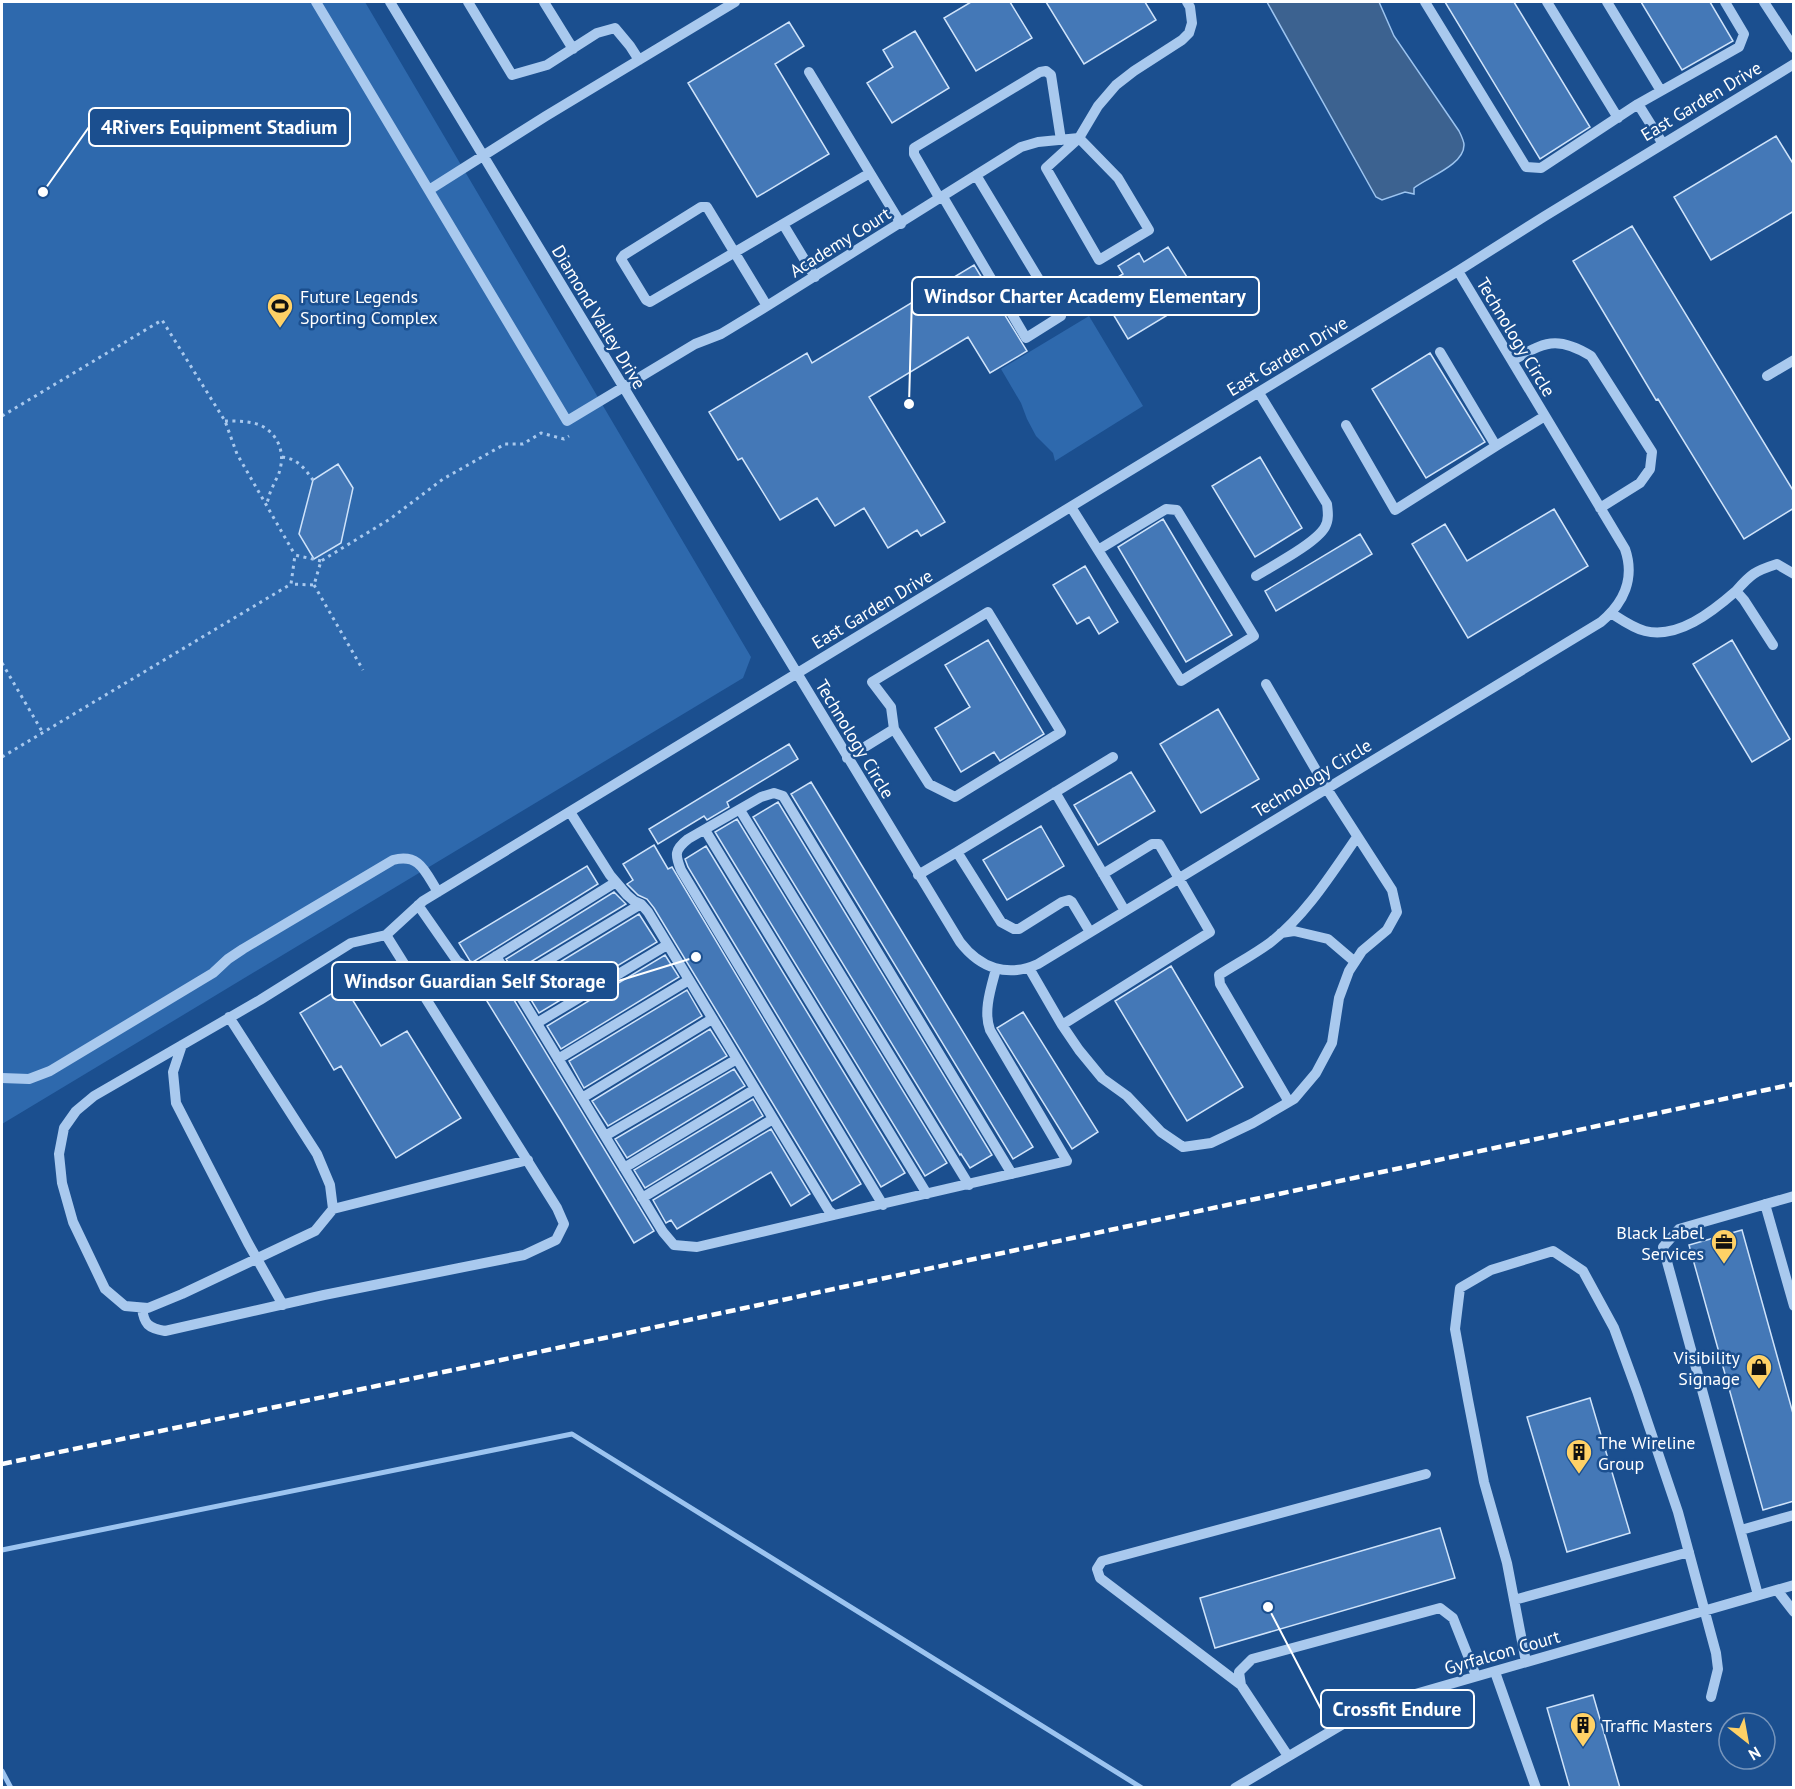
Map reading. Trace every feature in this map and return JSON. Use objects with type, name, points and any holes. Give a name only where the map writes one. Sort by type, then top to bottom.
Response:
[{"type":"street","points":[[316,2],[429,190],[735,2]]},
{"type":"street","name":"Diamond Valley Drive","points":[[390,2],[796,674]]},
{"type":"street","points":[[468,2],[512,75],[547,65],[597,33],[615,28],[639,60]]},
{"type":"street","points":[[544,2],[573,49]]},
{"type":"street","points":[[1079,138],[1118,178],[1149,230],[1099,260],[1046,168],[1079,138],[1098,106],[1116,85],[1189,33],[1192,23],[1187,2]]},
{"type":"street","points":[[1425,2],[1526,167],[1541,168],[1638,104],[1739,47],[1744,34],[1725,2]]},
{"type":"street","points":[[1547,2],[1618,118]]},
{"type":"street","points":[[1607,2],[1661,91]]},
{"type":"street","points":[[1764,2],[1794,48]]},
{"type":"street","name":"East Garden Drive","points":[[386,935],[418,905],[438,892],[1259,393],[1794,64]]},
{"type":"street","points":[[976,175],[1061,316],[1026,338],[914,154],[914,148],[1040,72],[1046,71],[1051,75],[1061,140]]},
{"type":"street","points":[[809,72],[901,224]]},
{"type":"street","points":[[1638,104],[1663,144]]},
{"type":"street","name":"Academy Court","points":[[429,190],[567,421],[695,344],[721,334],[1029,144],[1079,138]]},
{"type":"street","points":[[767,306],[735,253],[706,207],[701,207],[621,259],[646,300],[650,302],[735,253],[870,172]]},
{"type":"street","points":[[783,224],[815,277]]},
{"type":"street","name":"Technology Circle","points":[[796,674],[964,948],[969,954],[996,969],[1029,968],[1327,789],[1592,627],[1611,613],[1623,598],[1628,584],[1629,568],[1624,549],[1458,271]]},
{"type":"street","points":[[1512,361],[1548,343],[1577,348],[1591,357],[1652,452],[1650,469],[1640,483],[1600,508]]},
{"type":"street","points":[[1440,352],[1496,446]]},
{"type":"street","points":[[1767,376],[1793,362]]},
{"type":"street","points":[[1256,576],[1318,537],[1327,526],[1329,514],[1327,504],[1259,393]]},
{"type":"street","points":[[1346,425],[1395,510],[1545,416]]},
{"type":"street","points":[[1071,507],[1098,550],[1181,681],[1254,636],[1177,510],[1166,509],[1098,550]]},
{"type":"street","points":[[1611,613],[1644,631],[1674,631],[1717,607],[1758,570],[1777,564],[1794,574]]},
{"type":"street","points":[[1736,591],[1773,645]]},
{"type":"street","points":[[988,612],[1062,732],[955,796],[929,784],[894,729],[891,707],[872,682],[988,612]]},
{"type":"street","points":[[1029,968],[1062,1025],[1102,1078],[1127,1096],[1161,1132],[1183,1148],[1211,1143],[1253,1123],[1294,1099],[1316,1073],[1332,1043],[1339,998],[1348,971],[1362,951],[1386,930],[1397,912],[1392,890],[1327,789],[1266,684]]},
{"type":"street","points":[[847,758],[894,729]]},
{"type":"street","points":[[918,875],[1113,757]]},
{"type":"street","points":[[1055,792],[1125,911]]},
{"type":"street","points":[[883,1205],[681,870],[676,857],[679,846],[761,797],[774,793],[783,796],[1012,1174]]},
{"type":"street","points":[[740,810],[969,1185]]},
{"type":"street","points":[[570,812],[616,882],[627,895],[641,904],[829,1211],[834,1215]]},
{"type":"street","points":[[705,830],[927,1194]]},
{"type":"street","points":[[1289,1102],[1220,984],[1219,975],[1271,942],[1298,916],[1357,837]]},
{"type":"street","points":[[1062,1025],[1210,932],[1164,850],[1156,843],[1103,874]]},
{"type":"street","points":[[957,852],[1001,922],[1019,928],[1069,900],[1090,932]]},
{"type":"street","points":[[2,1078],[29,1079],[50,1071],[213,974],[228,959],[243,949],[393,860],[404,857],[415,860],[422,866],[438,892]]},
{"type":"street","points":[[418,905],[457,961],[474,970],[616,882]]},
{"type":"street","points":[[512,982],[641,904]]},
{"type":"street","points":[[1280,933],[1294,931],[1328,939],[1355,962]]},
{"type":"street","points":[[142,1308],[144,1320],[153,1329],[165,1331],[524,1254],[556,1239],[564,1224],[557,1208],[528,1160],[386,935],[351,943],[94,1096],[76,1111],[64,1128],[59,1154],[62,1183],[73,1222],[105,1289],[125,1306],[148,1308],[315,1231],[333,1209],[528,1160]]},
{"type":"street","points":[[537,1023],[667,945]]},
{"type":"street","points":[[496,957],[663,1232],[674,1245],[697,1247],[1067,1161],[987,1022],[996,969]]},
{"type":"street","points":[[558,1059],[689,980]]},
{"type":"street","points":[[229,1017],[317,1154],[330,1185],[333,1209]]},
{"type":"street","points":[[582,1098],[712,1019]]},
{"type":"street","points":[[182,1045],[173,1072],[176,1103],[283,1305]]},
{"type":"street","points":[[605,1136],[737,1059]]},
{"type":"street","points":[[624,1168],[755,1089]]},
{"type":"street","points":[[642,1198],[773,1119]]},
{"type":"street","points":[[1758,1595],[1663,1247],[1679,1229],[1794,1196]]},
{"type":"street","points":[[1766,1204],[1794,1306]]},
{"type":"street","points":[[1526,1662],[1506,1563],[1484,1482],[1455,1329],[1460,1288],[1491,1269],[1553,1251],[1583,1271],[1614,1328],[1637,1391],[1678,1512],[1716,1653],[1718,1669],[1711,1697]]},
{"type":"street","points":[[1288,1756],[1241,1685],[1100,1578],[1097,1569],[1102,1561],[1426,1474]]},
{"type":"street","points":[[1741,1530],[1794,1515]]},
{"type":"street","points":[[1514,1600],[1689,1552]]},
{"type":"street","name":"Gyrfalcon Court","points":[[1235,1788],[1355,1717],[1405,1697],[1794,1585]]},
{"type":"street","points":[[1777,1590],[1794,1612]]},
{"type":"street","points":[[1241,1685],[1239,1672],[1252,1659],[1440,1608],[1453,1618],[1476,1676]]},
{"type":"street","points":[[1495,1672],[1536,1788]]},
{"type":"path","points":[[2,416],[162,320],[225,421],[237,454],[295,555],[291,584]]},
{"type":"path","points":[[225,421],[252,422],[263,426],[273,434],[279,445],[282,457],[278,478],[267,503]]},
{"type":"path","points":[[363,670],[314,585],[321,561],[390,519],[442,479],[505,444],[523,444],[541,433],[564,438],[574,433]]},
{"type":"path","points":[[282,457],[291,458],[300,463],[313,480]]},
{"type":"path","points":[[295,555],[321,561]]},
{"type":"path","points":[[2,757],[291,584],[314,585]]},
{"type":"path","points":[[2,663],[43,733]]},
{"type":"shaded area","name":"Future Legends Sporting Complex","points":[[2,2],[365,2],[751,657],[743,678],[2,1124]]},
{"type":"shaded area","points":[[1267,2],[1379,2],[1394,36],[1459,131],[1464,145],[1458,159],[1414,188],[1414,194],[1405,192],[1382,200],[1376,197]]},
{"type":"shaded area","points":[[1089,316],[1143,406],[1055,461],[1053,453],[1036,436],[1021,403],[1001,369]]},
{"type":"building","points":[[971,2],[1010,2],[1032,38],[976,71],[944,18]]},
{"type":"building","points":[[1046,2],[1145,2],[1156,20],[1084,64]]},
{"type":"building","points":[[1445,2],[1514,2],[1590,127],[1540,159]]},
{"type":"building","points":[[1641,2],[1710,2],[1733,41],[1682,70]]},
{"type":"building","points":[[789,22],[804,46],[775,64],[829,154],[757,197],[688,83]]},
{"type":"building","points":[[915,31],[949,88],[892,123],[867,83],[893,67],[883,50]]},
{"type":"building","points":[[1776,136],[1794,165],[1794,211],[1711,260],[1674,197]]},
{"type":"building","points":[[1632,226],[1794,492],[1794,508],[1744,539],[1658,399],[1656,400],[1573,261]]},
{"type":"building","points":[[1168,247],[1199,296],[1128,339],[1098,289],[1123,274],[1118,266],[1139,253],[1144,262]]},
{"type":"building","points":[[974,265],[1027,351],[990,373],[968,337],[869,397],[945,522],[921,536],[917,530],[888,548],[864,508],[835,526],[817,498],[780,520],[742,458],[738,460],[709,412],[807,353],[812,363]]},
{"type":"building","points":[[1430,353],[1485,442],[1426,478],[1372,389]]},
{"type":"building","points":[[1260,457],[1302,528],[1255,557],[1212,486]]},
{"type":"building","points":[[338,464],[353,488],[341,543],[314,559],[299,534],[313,480]]},
{"type":"building","points":[[1554,509],[1588,566],[1468,638],[1412,544],[1445,524],[1467,561]]},
{"type":"building","points":[[1163,519],[1232,635],[1186,662],[1118,547]]},
{"type":"building","points":[[1360,534],[1372,554],[1276,611],[1265,591]]},
{"type":"building","points":[[1085,566],[1118,622],[1099,634],[1089,617],[1077,624],[1053,585]]},
{"type":"building","points":[[988,640],[1044,734],[1000,761],[994,752],[961,772],[935,728],[970,707],[945,665]]},
{"type":"building","points":[[1732,640],[1790,739],[1752,762],[1693,664]]},
{"type":"building","points":[[1218,709],[1259,779],[1201,813],[1160,744]]},
{"type":"building","points":[[789,744],[798,759],[727,802],[729,807],[707,820],[704,816],[658,844],[649,829]]},
{"type":"building","points":[[1131,772],[1155,811],[1098,845],[1074,805]]},
{"type":"building","points":[[811,782],[1033,1147],[1013,1159],[791,794]]},
{"type":"building","points":[[778,802],[992,1155],[970,1168],[753,817]]},
{"type":"building","points":[[737,819],[947,1163],[925,1176],[715,832]]},
{"type":"building","points":[[1041,826],[1064,866],[1007,900],[983,860]]},
{"type":"building","points":[[654,845],[668,869],[672,867],[861,1184],[832,1201],[654,908],[647,899],[638,895],[627,884],[633,880],[623,864]]},
{"type":"building","points":[[706,846],[905,1173],[881,1187],[688,867],[685,859]]},
{"type":"building","points":[[587,866],[598,884],[473,962],[470,961],[459,943]]},
{"type":"building","points":[[614,892],[626,904],[514,972],[506,959]]},
{"type":"building","points":[[639,914],[657,942],[539,1013],[522,985]]},
{"type":"building","points":[[665,955],[679,977],[561,1049],[547,1026]]},
{"type":"building","points":[[1171,966],[1243,1087],[1187,1121],[1115,1001]]},
{"type":"building","points":[[494,967],[654,1231],[634,1243],[477,985],[482,981],[479,976]]},
{"type":"building","points":[[344,986],[381,1046],[407,1031],[461,1118],[396,1158],[341,1066],[334,1070],[300,1013]]},
{"type":"building","points":[[687,990],[702,1016],[584,1088],[569,1061]]},
{"type":"building","points":[[1023,1012],[1098,1132],[1072,1149],[997,1028]]},
{"type":"building","points":[[710,1029],[727,1056],[608,1126],[592,1101]]},
{"type":"building","points":[[734,1069],[745,1086],[627,1158],[615,1139]]},
{"type":"building","points":[[753,1099],[763,1116],[645,1188],[634,1170]]},
{"type":"building","points":[[771,1129],[810,1194],[791,1206],[771,1172],[677,1229],[671,1220],[666,1223],[653,1200]]},
{"type":"building","points":[[1742,1230],[1794,1417],[1794,1501],[1763,1510],[1689,1245]]},
{"type":"building","name":"The Wireline Group","points":[[1590,1398],[1630,1533],[1567,1552],[1527,1417]]},
{"type":"building","points":[[1440,1528],[1455,1578],[1215,1648],[1200,1598]]},
{"type":"building","name":"Traffic Masters","points":[[1593,1695],[1620,1788],[1570,1788],[1547,1708]]},
{"type":"waterway","points":[[2,1550],[572,1434],[1142,1788]]},
{"type":"waterway","points":[[2,1771],[11,1788]]},
{"type":"railway","points":[[2,1464],[1794,1084]]},
{"type":"place","name":"4Rivers Equipment Stadium","points":[[43,192]]},
{"type":"place","name":"Future Legends Sporting Complex","points":[[280,329]]},
{"type":"place","name":"Windsor Charter Academy Elementary","points":[[909,404]]},
{"type":"place","name":"Windsor Guardian Self Storage","points":[[696,957]]},
{"type":"place","name":"Black Label Services","points":[[1724,1265]]},
{"type":"place","name":"Visibility Signage","points":[[1759,1390]]},
{"type":"place","name":"The Wireline Group","points":[[1579,1475]]},
{"type":"place","name":"Crossfit Endure","points":[[1268,1607]]},
{"type":"place","name":"Traffic Masters","points":[[1583,1748]]}]
